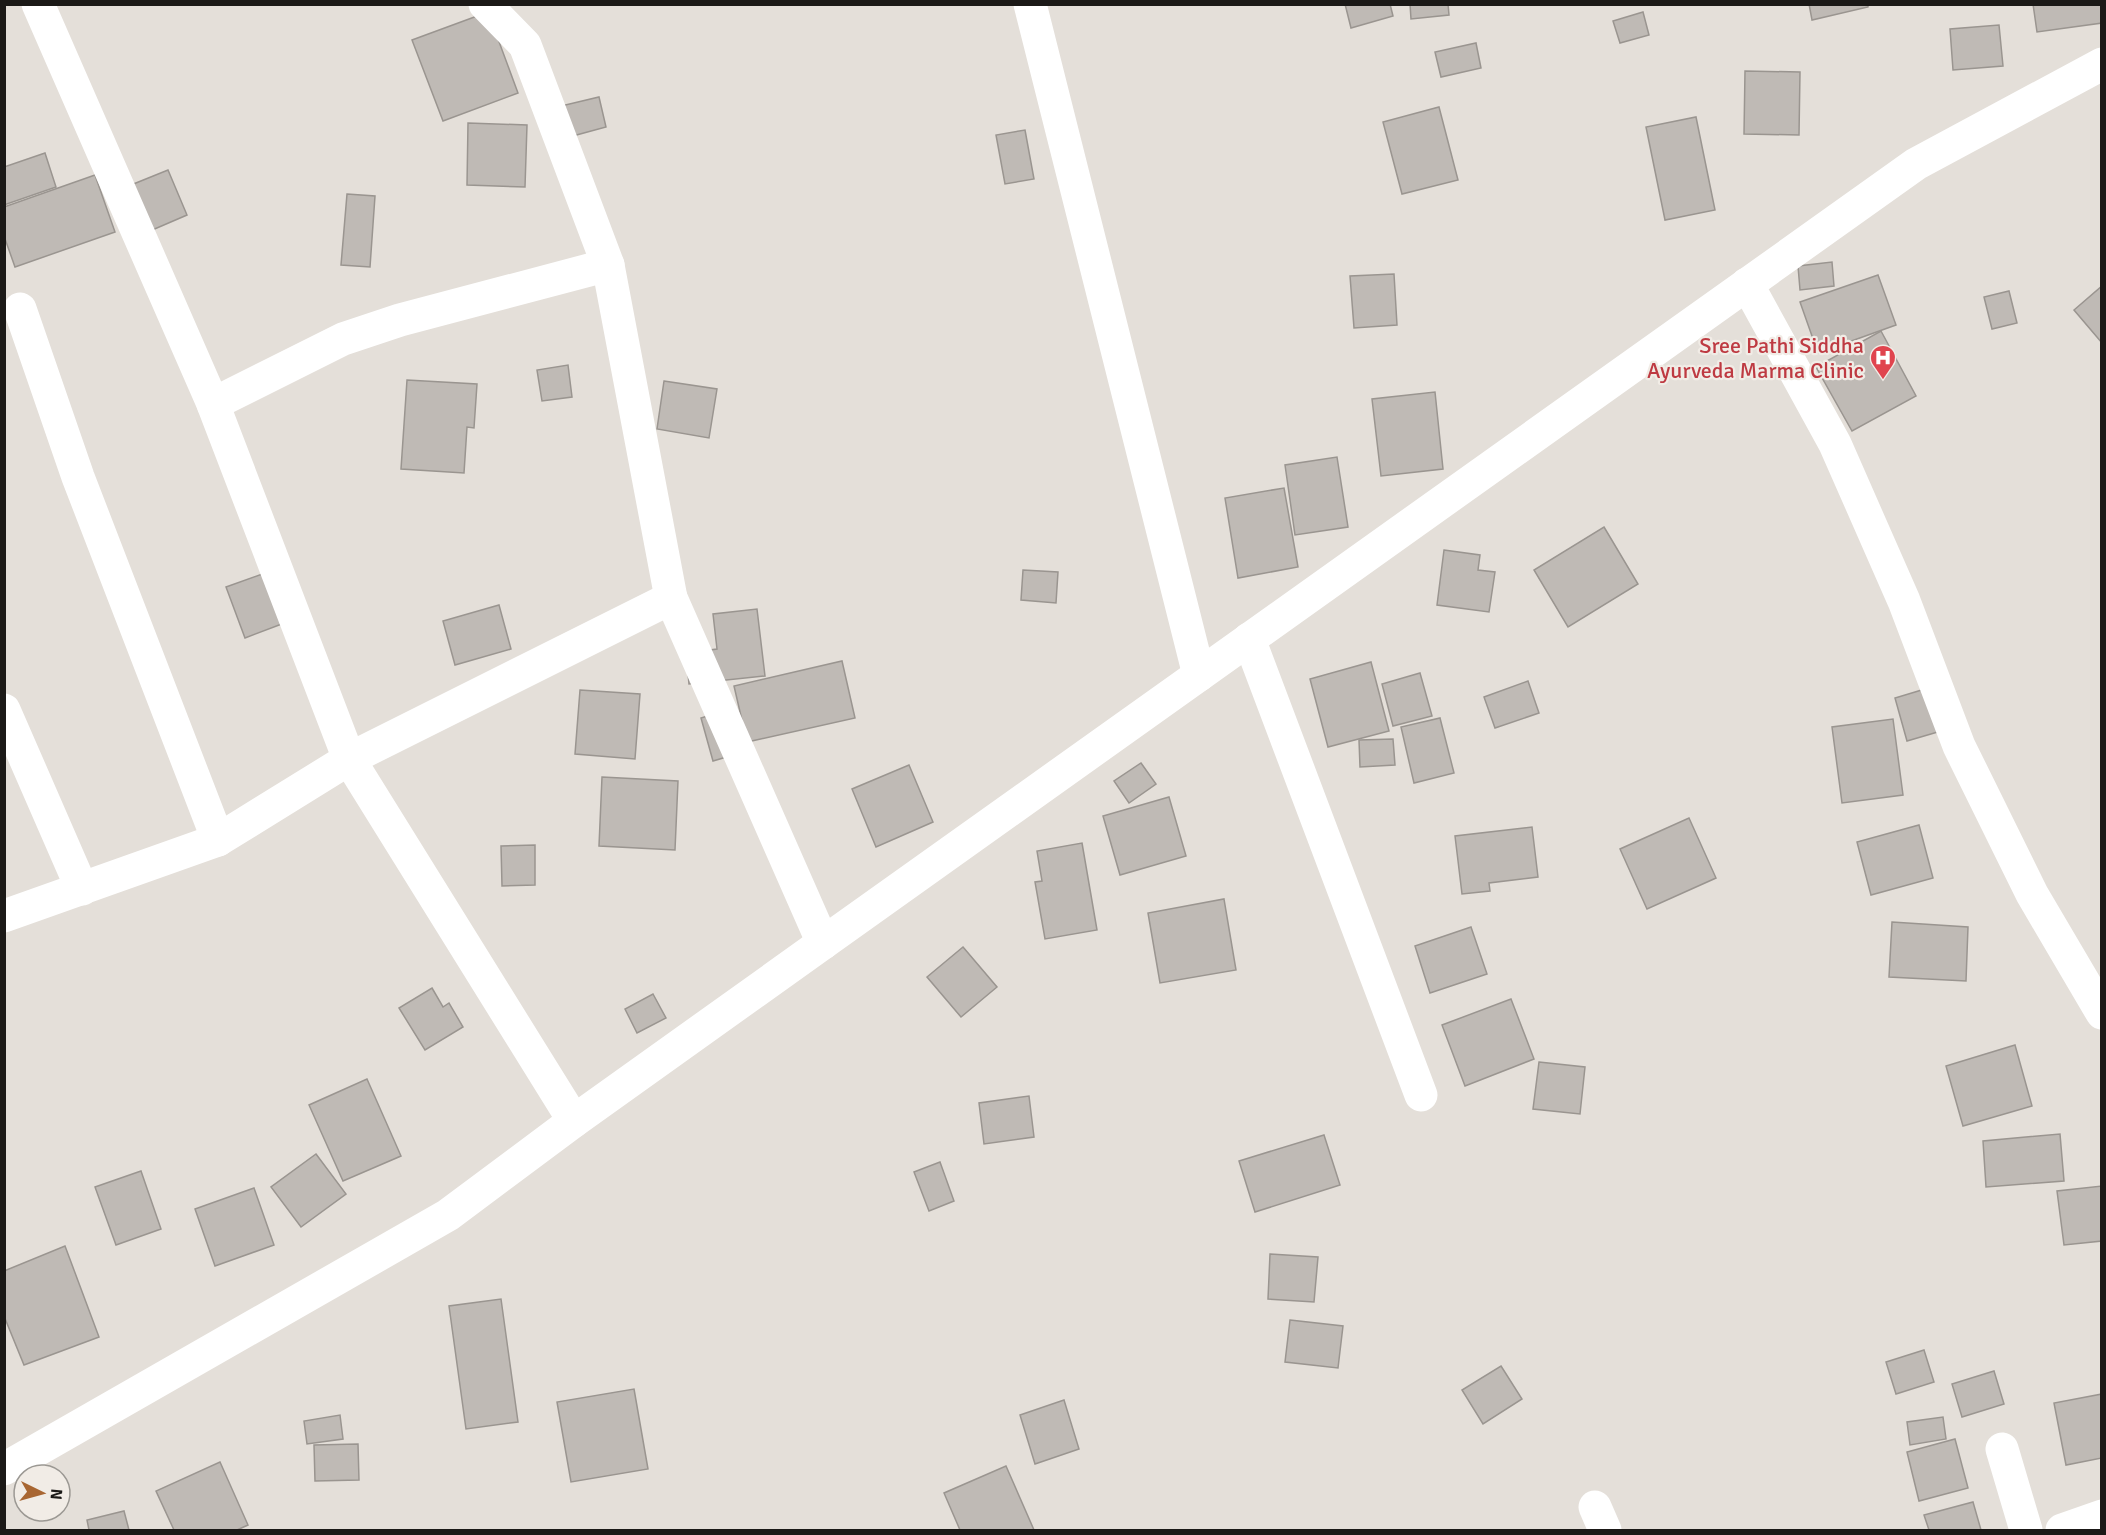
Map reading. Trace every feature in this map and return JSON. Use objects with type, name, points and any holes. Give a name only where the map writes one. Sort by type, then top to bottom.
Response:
[{"type":"street","points":[[38,4],[213,404],[349,759],[574,1121]]},
{"type":"street","points":[[485,4],[525,45],[608,266],[671,598],[823,943]]},
{"type":"street","points":[[1030,4],[1199,675]]},
{"type":"street","points":[[4,1469],[448,1215],[574,1121],[1916,164],[2102,64]]},
{"type":"street","points":[[213,404],[343,339],[400,320],[608,266]]},
{"type":"street","points":[[1747,284],[1835,444],[1904,601],[1959,746],[2032,894],[2102,1013]]},
{"type":"street","points":[[20,309],[78,477],[218,840]]},
{"type":"street","points":[[4,916],[218,840],[349,759],[671,598]]},
{"type":"street","points":[[1249,639],[1420,1095]]},
{"type":"street","points":[[4,710],[82,889]]},
{"type":"street","points":[[2002,1449],[2026,1530]]},
{"type":"street","points":[[2062,1530],[2102,1516]]},
{"type":"building","points":[[1345,4],[1390,4],[1393,16],[1351,28]]},
{"type":"building","points":[[1410,4],[1448,4],[1449,15],[1411,19]]},
{"type":"building","points":[[1809,4],[1868,4],[1868,7],[1812,20]]},
{"type":"building","points":[[2033,4],[2102,4],[2102,23],[2037,32]]},
{"type":"building","points":[[488,12],[518,93],[443,121],[412,40]]},
{"type":"building","points":[[1643,12],[1649,35],[1620,43],[1613,21]]},
{"type":"building","points":[[1999,25],[2003,66],[1953,70],[1950,29]]},
{"type":"building","points":[[1476,43],[1481,68],[1441,77],[1435,52]]},
{"type":"building","points":[[1745,71],[1800,72],[1799,135],[1744,134]]},
{"type":"building","points":[[599,97],[606,127],[569,137],[561,106]]},
{"type":"building","points":[[1439,107],[1458,180],[1402,194],[1383,122]]},
{"type":"building","points":[[1696,117],[1715,210],[1665,220],[1646,127]]},
{"type":"building","points":[[468,123],[527,125],[525,187],[467,185]]},
{"type":"building","points":[[1025,130],[1034,179],[1005,184],[996,135]]},
{"type":"building","points":[[45,153],[56,187],[4,205],[4,167]]},
{"type":"building","points":[[168,170],[187,215],[150,231],[131,185]]},
{"type":"building","points":[[95,175],[115,232],[15,267],[4,236],[4,207]]},
{"type":"building","points":[[347,194],[375,196],[370,267],[341,265]]},
{"type":"building","points":[[1832,262],[1834,286],[1800,290],[1798,266]]},
{"type":"building","points":[[1394,274],[1397,325],[1354,328],[1350,276]]},
{"type":"building","points":[[1878,275],[1896,325],[1818,353],[1800,302]]},
{"type":"building","points":[[2102,286],[2102,343],[2074,310]]},
{"type":"building","points":[[2009,291],[2017,323],[1992,329],[1984,297]]},
{"type":"building","points":[[1881,331],[1916,396],[1852,431],[1816,367]]},
{"type":"building","points":[[568,365],[572,397],[542,401],[537,370]]},
{"type":"building","points":[[407,380],[477,384],[474,428],[467,427],[464,473],[401,469]]},
{"type":"building","points":[[664,381],[717,389],[709,438],[657,429]]},
{"type":"building","points":[[1435,392],[1443,469],[1381,476],[1372,399]]},
{"type":"building","points":[[1337,457],[1348,527],[1295,535],[1285,465]]},
{"type":"building","points":[[1284,488],[1298,567],[1238,578],[1225,498]]},
{"type":"building","points":[[1604,527],[1638,584],[1568,627],[1534,570]]},
{"type":"building","points":[[1444,550],[1480,555],[1478,570],[1495,572],[1489,612],[1437,605]]},
{"type":"building","points":[[1023,570],[1058,572],[1056,603],[1021,600]]},
{"type":"building","points":[[268,572],[287,622],[245,638],[226,587]]},
{"type":"building","points":[[499,605],[511,649],[455,665],[443,621]]},
{"type":"building","points":[[757,609],[765,676],[689,684],[686,653],[717,649],[713,614]]},
{"type":"building","points":[[842,661],[855,718],[747,742],[734,686]]},
{"type":"building","points":[[1371,662],[1389,731],[1328,747],[1310,679]]},
{"type":"building","points":[[1420,673],[1432,716],[1393,726],[1382,684]]},
{"type":"building","points":[[1528,681],[1539,713],[1495,728],[1484,697]]},
{"type":"building","points":[[1935,686],[1948,729],[1907,741],[1895,698]]},
{"type":"building","points":[[580,690],[640,694],[635,759],[575,754]]},
{"type":"building","points":[[734,708],[747,751],[713,761],[701,718]]},
{"type":"building","points":[[1440,718],[1454,773],[1414,783],[1401,727]]},
{"type":"building","points":[[1893,719],[1903,795],[1842,803],[1832,727]]},
{"type":"building","points":[[1393,739],[1395,765],[1360,767],[1359,740]]},
{"type":"building","points":[[1141,763],[1156,784],[1129,803],[1114,781]]},
{"type":"building","points":[[909,765],[933,822],[876,847],[852,789]]},
{"type":"building","points":[[602,777],[678,781],[675,850],[599,846]]},
{"type":"building","points":[[1169,797],[1186,856],[1120,875],[1103,816]]},
{"type":"building","points":[[1689,818],[1716,878],[1647,909],[1620,849]]},
{"type":"building","points":[[1919,825],[1933,878],[1871,895],[1857,842]]},
{"type":"building","points":[[1532,827],[1538,877],[1489,883],[1490,891],[1462,894],[1455,836]]},
{"type":"building","points":[[1082,843],[1097,930],[1045,939],[1035,882],[1042,881],[1037,851]]},
{"type":"building","points":[[535,845],[535,885],[502,886],[501,846]]},
{"type":"building","points":[[1224,899],[1236,970],[1160,983],[1148,913]]},
{"type":"building","points":[[1892,922],[1968,927],[1966,981],[1889,977]]},
{"type":"building","points":[[1471,927],[1487,974],[1430,993],[1415,946]]},
{"type":"building","points":[[963,947],[997,987],[961,1017],[927,977]]},
{"type":"building","points":[[432,988],[443,1007],[449,1003],[463,1027],[425,1050],[399,1008]]},
{"type":"building","points":[[653,994],[666,1018],[637,1033],[625,1009]]},
{"type":"building","points":[[1511,999],[1534,1059],[1465,1086],[1442,1025]]},
{"type":"building","points":[[2015,1045],[2032,1106],[1963,1126],[1946,1066]]},
{"type":"building","points":[[1539,1062],[1585,1067],[1580,1114],[1533,1109]]},
{"type":"building","points":[[367,1079],[401,1156],[343,1181],[309,1105]]},
{"type":"building","points":[[1029,1096],[1034,1137],[984,1144],[979,1103]]},
{"type":"building","points":[[2060,1134],[2064,1181],[1986,1187],[1983,1141]]},
{"type":"building","points":[[1324,1135],[1340,1185],[1255,1212],[1239,1161]]},
{"type":"building","points":[[316,1154],[346,1194],[301,1227],[271,1187]]},
{"type":"building","points":[[940,1162],[954,1201],[929,1211],[914,1172]]},
{"type":"building","points":[[141,1171],[161,1229],[116,1245],[95,1187]]},
{"type":"building","points":[[2102,1186],[2102,1241],[2064,1245],[2057,1191]]},
{"type":"building","points":[[254,1188],[274,1245],[215,1266],[195,1209]]},
{"type":"building","points":[[65,1246],[99,1337],[24,1365],[4,1316],[4,1271]]},
{"type":"building","points":[[1270,1254],[1318,1257],[1314,1302],[1268,1299]]},
{"type":"building","points":[[501,1299],[518,1422],[466,1429],[449,1306]]},
{"type":"building","points":[[1290,1320],[1343,1326],[1338,1368],[1285,1362]]},
{"type":"building","points":[[1924,1350],[1934,1382],[1896,1394],[1886,1362]]},
{"type":"building","points":[[1501,1366],[1522,1399],[1483,1424],[1462,1390]]},
{"type":"building","points":[[1994,1371],[2004,1404],[1962,1417],[1952,1384]]},
{"type":"building","points":[[634,1389],[648,1469],[571,1482],[557,1402]]},
{"type":"building","points":[[2102,1394],[2102,1458],[2066,1465],[2054,1403]]},
{"type":"building","points":[[1064,1400],[1079,1449],[1035,1464],[1020,1415]]},
{"type":"building","points":[[340,1415],[343,1439],[307,1444],[304,1421]]},
{"type":"building","points":[[1943,1417],[1946,1439],[1910,1445],[1907,1422]]},
{"type":"building","points":[[1955,1439],[1968,1488],[1919,1501],[1907,1452]]},
{"type":"building","points":[[358,1444],[359,1480],[315,1481],[314,1445]]},
{"type":"building","points":[[220,1462],[248,1525],[237,1530],[174,1530],[156,1491]]},
{"type":"building","points":[[1006,1466],[1034,1530],[960,1530],[944,1493]]},
{"type":"building","points":[[1973,1502],[1981,1530],[1929,1530],[1924,1515]]},
{"type":"building","points":[[124,1511],[129,1530],[89,1530],[87,1520]]},
{"type":"place","name":"Sree Pathi Siddha Ayurveda Marma Clinic","points":[[1883,381]]}]
